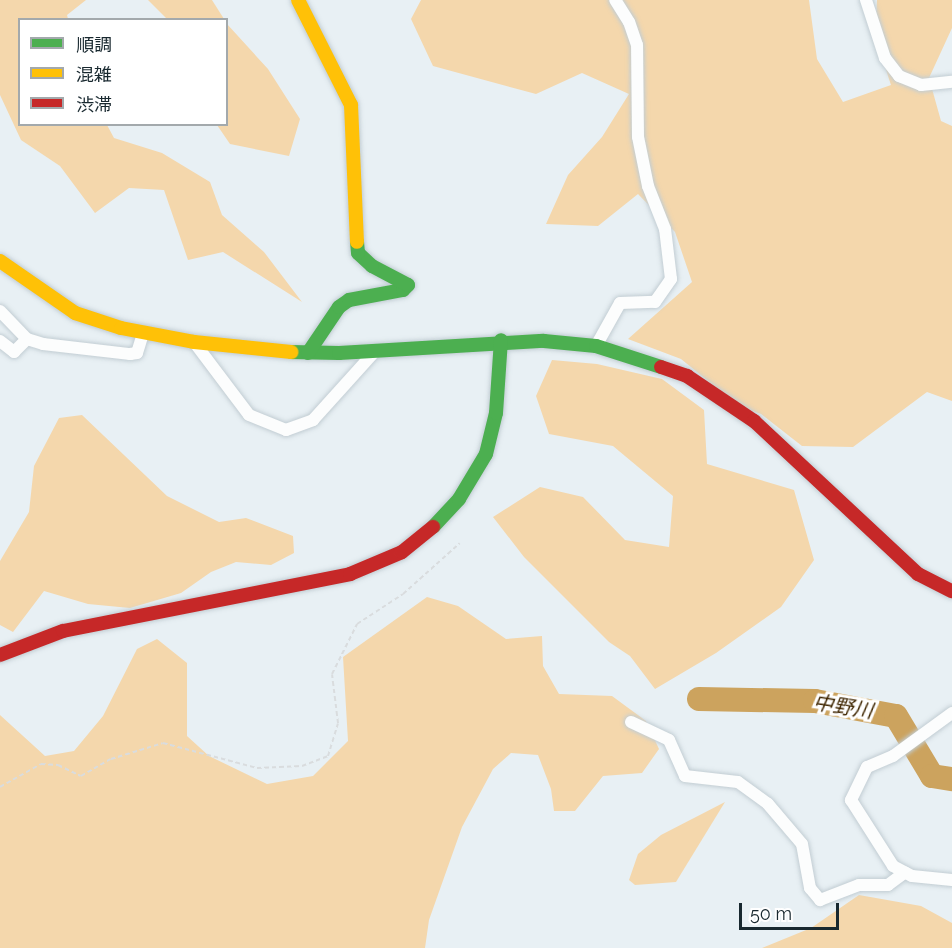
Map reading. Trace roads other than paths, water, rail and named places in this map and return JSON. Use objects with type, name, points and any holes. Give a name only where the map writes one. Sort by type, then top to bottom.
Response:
[{"type":"street","points":[[298,0],[351,105],[358,253],[372,266],[408,285],[403,290],[349,300],[339,307],[308,352]]},
{"type":"street","points":[[596,346],[620,303],[655,302],[671,279],[664,229],[648,186],[638,137],[637,45],[629,22],[615,0]]},
{"type":"street","points":[[866,0],[885,58],[899,76],[921,85],[952,82]]},
{"type":"street","points":[[0,261],[75,312],[144,333],[194,342],[261,351],[308,352],[376,350],[501,340],[596,346],[687,376],[714,391],[754,421],[918,574],[952,591]]},
{"type":"street","points":[[0,311],[27,339],[43,344],[130,354],[137,353],[144,333]]},
{"type":"street","points":[[0,342],[14,352],[27,339]]},
{"type":"street","points":[[0,655],[63,631],[350,574],[402,552],[440,522],[465,491],[486,454],[496,413],[501,340]]},
{"type":"street","points":[[194,342],[249,416],[286,430],[313,420],[376,350]]},
{"type":"street","points":[[952,713],[899,752],[867,767],[851,800],[893,866],[905,872],[952,880]]},
{"type":"street","points":[[631,722],[669,740],[685,776],[738,782],[768,804],[802,844],[810,888],[820,900],[859,885],[888,885],[905,872]]},
{"type":"waterway","name":"中野川","points":[[699,699],[815,701],[896,716],[932,776],[952,779]]}]
